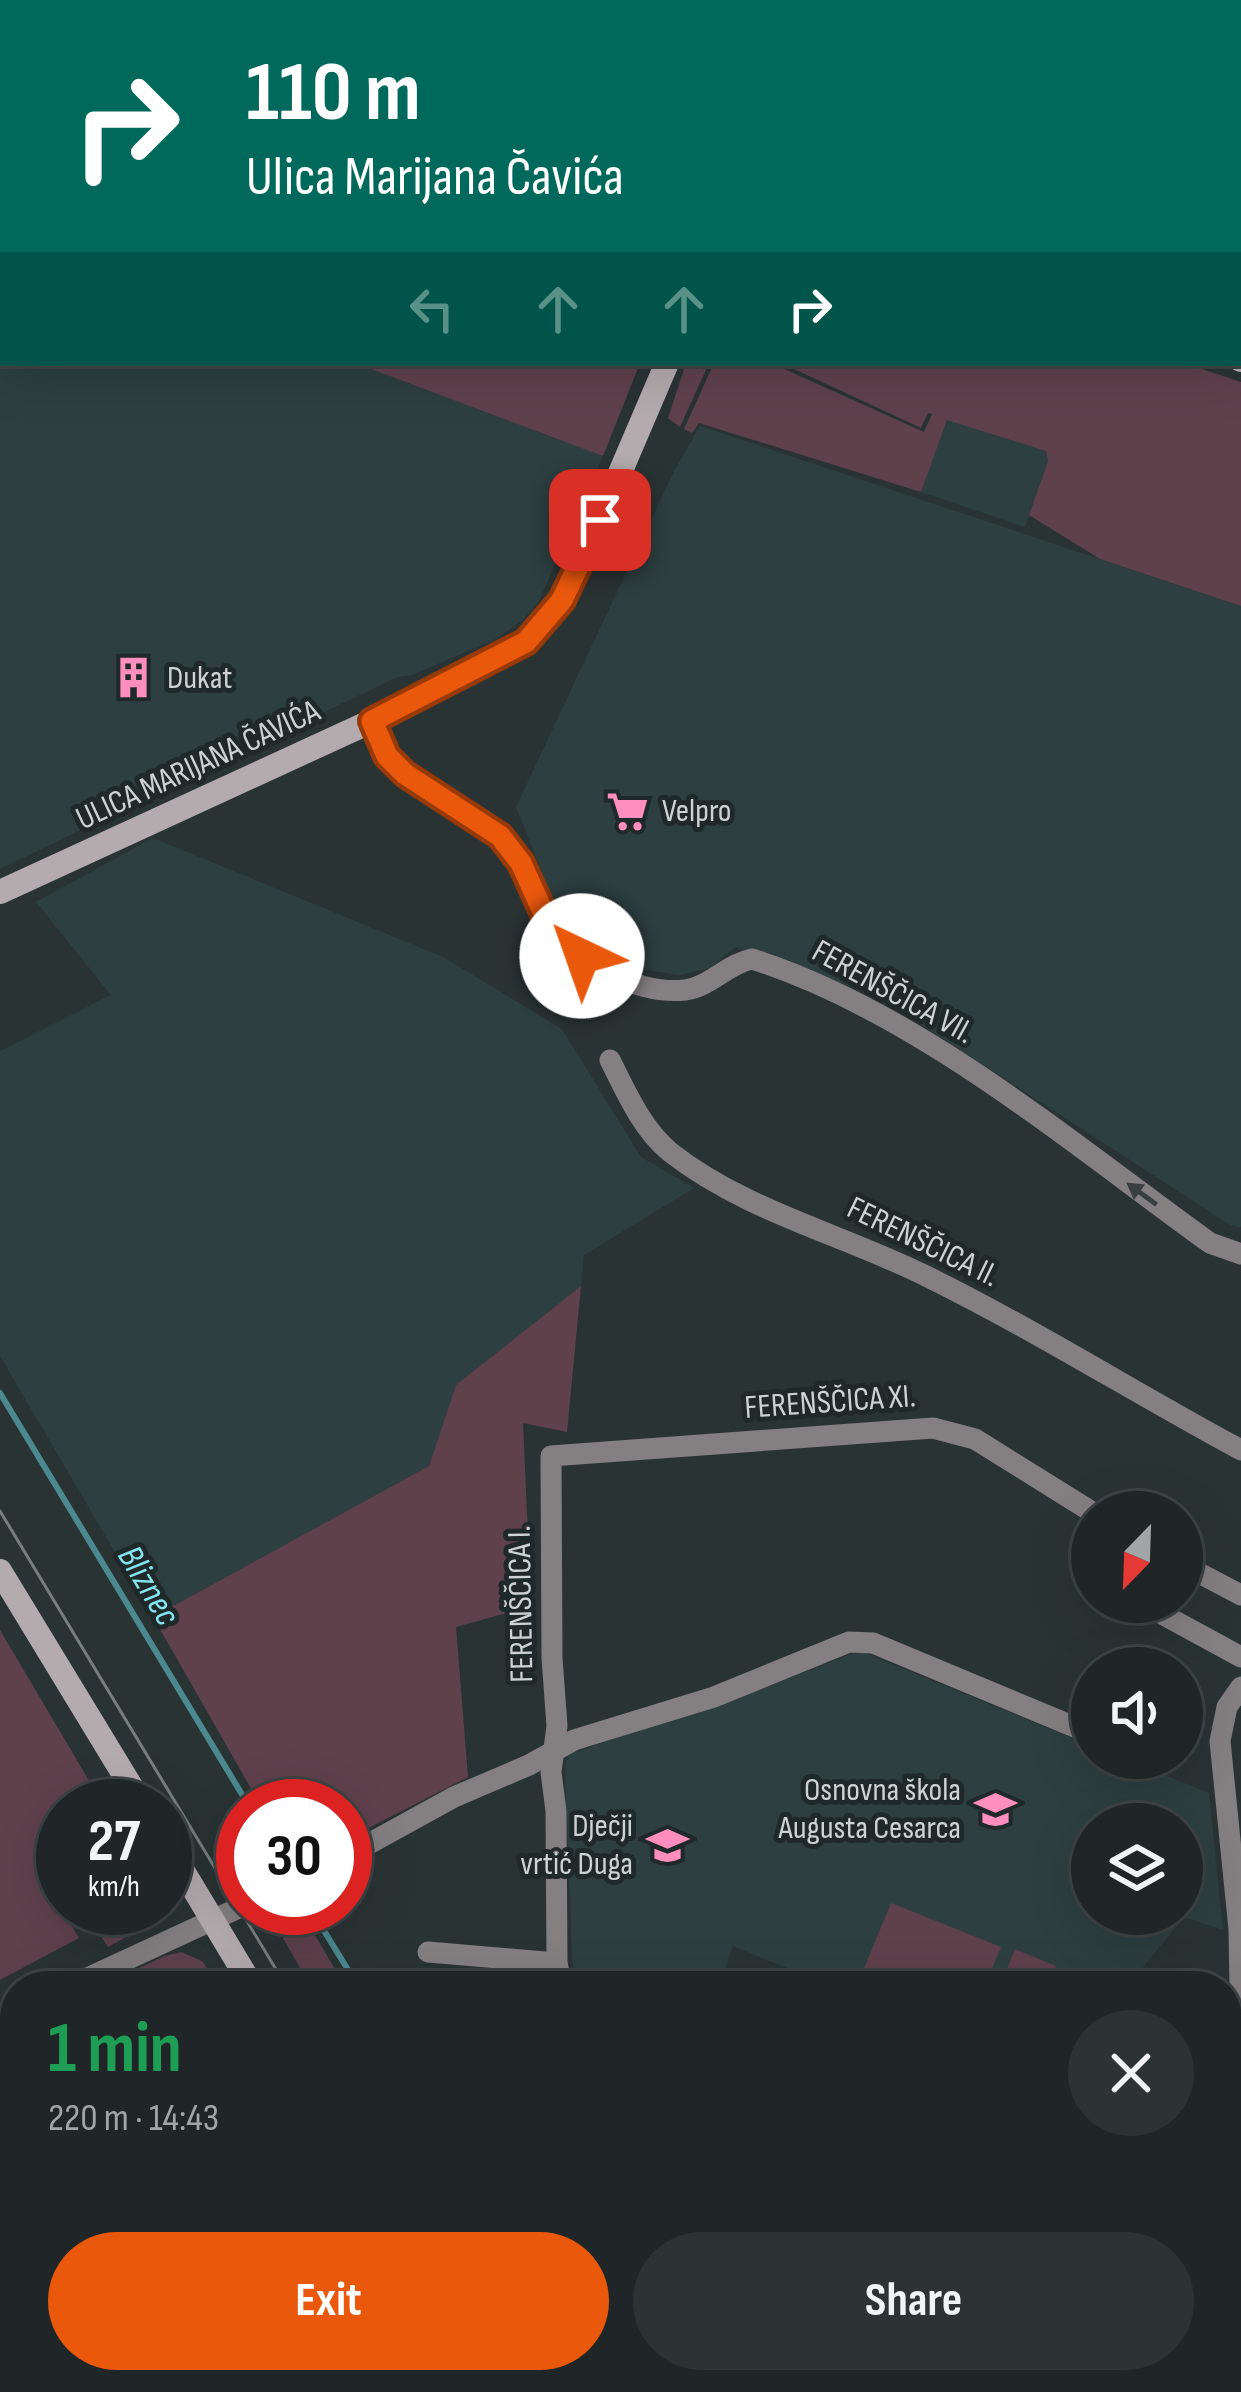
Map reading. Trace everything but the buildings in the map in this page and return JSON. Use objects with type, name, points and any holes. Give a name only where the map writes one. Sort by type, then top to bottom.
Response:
[{"type":"street","name":"ULICA MARIJANA ČAVIĆA","points":[[0,892],[372,721],[513,650],[550,616],[578,571],[666,366]]},
{"type":"street","name":"FERENŠČICA VII.","points":[[372,721],[387,756],[405,774],[500,836],[521,863],[549,925],[582,956],[652,988],[687,990],[752,959],[816,982],[943,1052],[1210,1243],[1241,1254]]},
{"type":"street","name":"FERENŠČICA II.","points":[[610,1060],[643,1121],[666,1148],[703,1175],[931,1278],[1241,1450]]},
{"type":"street","name":"FERENŠČICA XI.","points":[[551,1456],[933,1428],[976,1439],[1071,1499]]},
{"type":"street","name":"FERENŠČICA I.","points":[[428,1952],[559,1966],[551,1772],[557,1726],[551,1456]]},
{"type":"street","points":[[0,1571],[127,1779]]},
{"type":"street","points":[[1203,1575],[1241,1595]]},
{"type":"street","points":[[1179,1623],[1241,1657]]},
{"type":"street","points":[[372,1843],[454,1797],[574,1740],[714,1697],[838,1645],[862,1641],[1071,1726]]},
{"type":"street","points":[[1240,1971],[1233,1784],[1222,1720],[1241,1687]]},
{"type":"street","points":[[192,1886],[243,1971]]},
{"type":"street","points":[[102,1971],[216,1917]]},
{"type":"shaded area","points":[[0,366],[363,366],[603,456],[539,601],[523,620],[496,639],[397,677],[0,869]]},
{"type":"shaded area","points":[[363,366],[639,366],[603,456]]},
{"type":"shaded area","points":[[685,366],[708,366],[680,427],[668,418]]},
{"type":"shaded area","points":[[713,366],[778,366],[924,432],[932,414],[928,413],[921,428],[787,366],[1193,366],[1241,382],[1241,606],[1100,559],[1029,515],[1048,461],[1046,451],[947,420],[921,492],[699,423],[692,433],[684,429]]},
{"type":"shaded area","points":[[947,419],[1047,451],[1048,461],[1025,527],[921,492]]},
{"type":"shaded area","points":[[700,426],[1241,606],[1241,1227],[1230,1225],[876,995],[735,947],[711,968],[679,975],[639,969],[586,945],[552,915],[516,807],[673,473]]},
{"type":"shaded area","points":[[153,838],[443,957],[562,1029],[641,1157],[694,1188],[584,1255],[581,1286],[456,1385],[429,1466],[153,1617],[0,1356],[0,1051],[111,995],[36,902]]},
{"type":"shaded area","points":[[581,1286],[567,1432],[523,1423],[531,1606],[456,1627],[468,1777],[372,1826],[372,1779],[246,1779],[153,1617],[429,1466],[456,1385]]},
{"type":"shaded area","points":[[0,1630],[88,1779],[36,1779],[36,1935],[79,1938],[17,1971],[0,1971]]},
{"type":"shaded area","name":"Osnovna škola Augusta Cesarca","points":[[860,1651],[1071,1737],[1071,1779],[1174,1779],[1209,1793],[1223,1930],[1203,1923],[1203,1803],[1071,1803],[1071,1935],[1169,1935],[1143,1967],[1147,1971],[794,1971],[733,1946],[724,1971],[573,1971],[565,1767],[569,1754]]},
{"type":"shaded area","points":[[891,1903],[1001,1947],[991,1971],[863,1971]]},
{"type":"shaded area","points":[[100,1935],[130,1935],[108,1947]]},
{"type":"shaded area","points":[[281,1935],[315,1935],[336,1971],[302,1971]]},
{"type":"shaded area","points":[[1015,1949],[1056,1966],[1054,1971],[1006,1971]]},
{"type":"shaded area","points":[[181,1952],[202,1961],[209,1971],[134,1971]]},
{"type":"waterway","name":"Bliznec","points":[[0,1393],[233,1779]]},
{"type":"waterway","name":"Bliznec","points":[[327,1935],[349,1971]]},
{"type":"tram line","points":[[0,1511],[277,1971]]},
{"type":"place","name":"Dukat","points":[[133,678]]},
{"type":"place","name":"Velpro","points":[[628,811]]},
{"type":"place","name":"Osnovna škola Augusta Cesarca","points":[[995,1809]]},
{"type":"place","name":"Dječji vrtić Duga","points":[[667,1845]]},
{"type":"route","points":[[582,956],[549,925],[513,849],[405,774],[387,756],[372,721],[526,642],[562,600],[600,520]]}]
